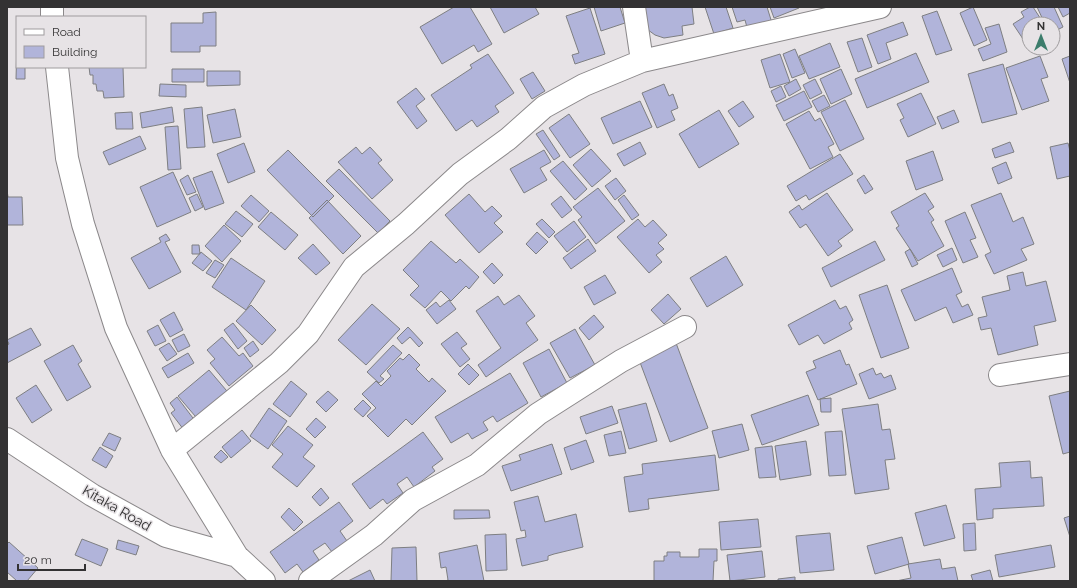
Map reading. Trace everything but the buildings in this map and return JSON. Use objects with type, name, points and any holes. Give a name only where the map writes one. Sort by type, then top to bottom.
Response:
[{"type":"street","points":[[634,7],[642,61]]},
{"type":"street","points":[[172,450],[279,363],[308,334],[354,267],[406,224],[460,174],[508,139],[544,107],[584,85],[642,61],[880,7]]},
{"type":"street","points":[[57,68],[67,158],[83,224],[116,328],[172,450],[237,556],[264,581]]},
{"type":"street","points":[[310,581],[374,535],[413,500],[477,465],[538,414],[621,361],[684,327]]},
{"type":"street","points":[[1000,375],[1070,364]]},
{"type":"street","name":"Kitaka Road","points":[[7,439],[92,495],[166,536],[237,556]]}]
